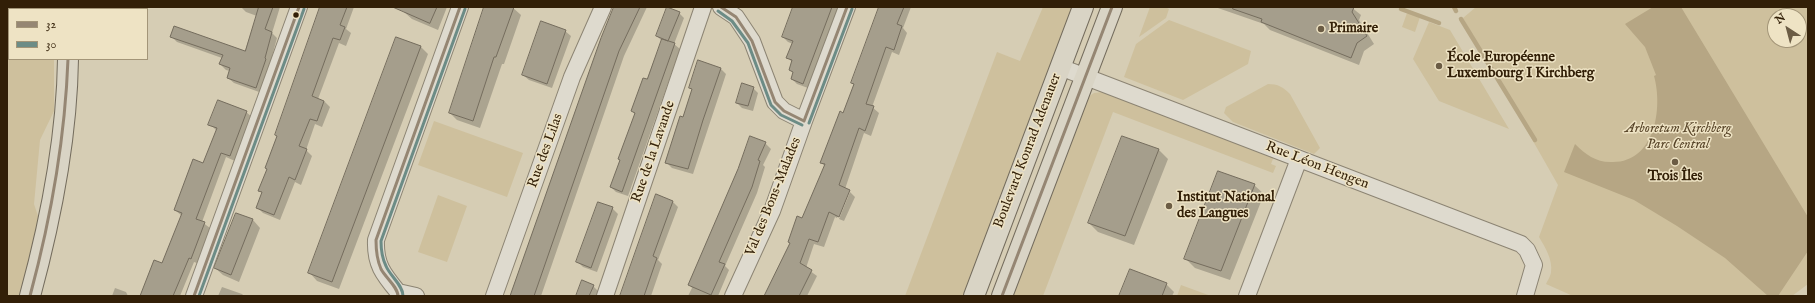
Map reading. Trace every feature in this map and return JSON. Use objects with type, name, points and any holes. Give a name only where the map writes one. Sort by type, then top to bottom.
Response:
[{"type":"main road","name":"Boulevard Konrad Adenauer","points":[[974,296],[1083,7]]},
{"type":"main road","name":"Boulevard Konrad Adenauer","points":[[1002,296],[1112,7]]},
{"type":"main road","points":[[30,296],[47,232],[60,157],[68,85],[68,60]]},
{"type":"street","points":[[194,296],[299,7]]},
{"type":"street","points":[[416,296],[398,294],[380,268],[375,255],[376,240],[460,7]]},
{"type":"street","name":"Rue des Lilas","points":[[494,296],[572,77],[603,7]]},
{"type":"street","name":"Rue de la Lavande","points":[[605,296],[703,7]]},
{"type":"street","points":[[721,7],[736,17],[752,41],[775,102],[784,111],[804,121]]},
{"type":"street","name":"Val des Bons-Malades","points":[[733,296],[772,211],[847,7]]},
{"type":"street","name":"Rue Léon Hengen","points":[[1060,67],[1522,244],[1527,250],[1534,265],[1525,296]]},
{"type":"street","points":[[1247,296],[1299,159]]},
{"type":"green space","points":[[7,7],[55,7],[8,8],[8,60],[54,60],[54,111],[40,140],[34,204],[40,222],[19,296],[7,296]]},
{"type":"green space","points":[[1043,7],[1072,7],[965,296],[905,296],[997,52],[1020,61]]},
{"type":"green space","points":[[1150,7],[1165,7],[1169,9],[1166,18],[1139,37]]},
{"type":"green space","name":"Arboretum Kirchberg Parc Central","points":[[1476,7],[1808,7],[1808,284],[1792,296],[1573,296],[1546,284],[1551,273],[1551,263],[1539,237],[1558,185],[1463,18]]},
{"type":"green space","points":[[1407,13],[1420,17],[1415,32],[1402,27]]},
{"type":"green space","points":[[1169,20],[1251,51],[1248,64],[1183,100],[1124,77],[1136,44]]},
{"type":"green space","points":[[1429,22],[1450,30],[1509,129],[1439,101],[1413,59]]},
{"type":"green space","points":[[1268,84],[1280,86],[1290,94],[1320,148],[1314,154],[1233,122],[1224,113],[1226,107]]},
{"type":"green space","points":[[1102,92],[1274,156],[1271,164],[1276,166],[1273,173],[1113,112],[1043,296],[1014,296],[1011,292],[1088,97],[1094,93]]},
{"type":"green space","points":[[434,121],[523,153],[507,197],[418,165]]},
{"type":"green space","points":[[438,195],[467,206],[447,262],[418,252]]},
{"type":"green space","points":[[1181,285],[1211,296],[1177,296]]},
{"type":"shaded area","points":[[1653,7],[1681,7],[1808,217],[1808,251],[1778,296],[1768,296],[1725,258],[1634,200],[1564,172],[1575,144],[1592,158],[1613,162],[1627,160],[1638,153],[1647,143],[1653,131],[1656,117],[1657,89],[1654,76],[1656,75],[1645,47],[1625,24]]},
{"type":"building","points":[[259,7],[273,7],[265,29],[272,32],[266,59],[256,88],[227,78],[230,68],[219,64],[223,55],[170,37],[174,26],[245,51]]},
{"type":"building","points":[[320,7],[347,7],[340,25],[345,27],[340,40],[333,38],[312,96],[324,101],[317,121],[310,119],[299,146],[307,149],[295,180],[289,177],[274,215],[256,208],[262,192],[258,191],[267,169],[265,168],[277,136],[275,135]]},
{"type":"building","points":[[393,7],[437,7],[430,23]]},
{"type":"building","points":[[484,7],[514,7],[496,57],[494,57],[473,121],[449,113]]},
{"type":"building","points":[[614,7],[640,7],[619,51],[534,296],[510,296],[601,38]]},
{"type":"building","points":[[667,7],[680,12],[668,41],[656,36]]},
{"type":"building","points":[[793,7],[832,7],[803,84],[791,79],[793,72],[789,70],[792,60],[786,58],[793,41],[782,37]]},
{"type":"building","points":[[879,7],[904,7],[897,24],[902,26],[894,50],[886,47],[866,104],[874,106],[865,131],[859,128],[839,185],[850,190],[839,217],[829,212],[818,242],[809,239],[800,263],[812,270],[799,296],[764,296],[790,243],[788,242],[797,216],[802,218],[825,164],[820,163],[840,111],[843,113],[854,84],[851,83]]},
{"type":"building","name":"Primaire","points":[[1233,7],[1354,7],[1352,12],[1367,36],[1357,43],[1351,58],[1261,22],[1262,19],[1233,9]]},
{"type":"building","points":[[541,21],[566,30],[547,84],[522,75]]},
{"type":"building","points":[[396,37],[421,46],[332,282],[308,273]]},
{"type":"building","points":[[662,39],[675,43],[622,192],[610,187],[620,160],[618,159],[635,113],[631,111],[643,78],[647,79]]},
{"type":"building","points":[[698,60],[721,68],[688,169],[665,163],[680,116],[683,117],[692,89],[689,88]]},
{"type":"building","points":[[742,83],[754,87],[748,106],[736,103]]},
{"type":"building","points":[[218,100],[247,111],[230,156],[221,153],[196,219],[205,222],[191,259],[189,258],[173,296],[140,296],[154,260],[162,263],[182,213],[174,210],[193,159],[203,163],[217,128],[208,125]]},
{"type":"building","points":[[750,136],[766,142],[758,160],[760,161],[752,187],[719,262],[725,264],[711,295],[688,285],[738,169]]},
{"type":"building","points":[[1122,136],[1159,149],[1125,236],[1088,223]]},
{"type":"building","points":[[1218,171],[1255,184],[1221,271],[1184,259]]},
{"type":"building","points":[[656,194],[673,201],[653,256],[657,258],[644,296],[620,296]]},
{"type":"building","points":[[598,202],[613,207],[591,268],[576,262]]},
{"type":"building","points":[[236,213],[253,219],[231,275],[214,268]]},
{"type":"building","points":[[1130,269],[1167,283],[1162,296],[1119,296]]},
{"type":"building","points":[[582,280],[594,285],[589,296],[576,296]]},
{"type":"waterway","points":[[1454,7],[1456,11]]},
{"type":"waterway","points":[[1401,9],[1439,23]]},
{"type":"waterway","points":[[1461,19],[1535,140]]},
{"type":"transit line","name":"32","points":[[194,296],[299,7]]},
{"type":"transit line","name":"32","points":[[398,296],[396,289],[381,269],[377,255],[376,240],[460,7]]},
{"type":"transit line","name":"32","points":[[721,7],[736,17],[752,41],[775,102],[784,111],[804,121]]},
{"type":"transit line","name":"32","points":[[804,121],[847,7]]},
{"type":"transit line","name":"32","points":[[1002,296],[1112,7]]},
{"type":"transit line","name":"30","points":[[199,296],[304,9]]},
{"type":"transit line","name":"30","points":[[403,296],[399,284],[388,270],[385,263],[382,254],[381,241],[465,9]]},
{"type":"transit line","name":"30","points":[[809,123],[852,9]]},
{"type":"transit line","name":"30","points":[[718,11],[732,21],[748,43],[771,105],[781,115],[802,125]]},
{"type":"transit line","name":"32","points":[[30,296],[38,267],[56,179],[64,119],[68,60]]},
{"type":"place","name":"Primaire","points":[[1321,29]]},
{"type":"place","name":"École Européenne Luxembourg I Kirchberg","points":[[1439,66]]},
{"type":"place","name":"Trois Îles","points":[[1675,162]]},
{"type":"place","name":"Institut National des Langues","points":[[1169,206]]}]
